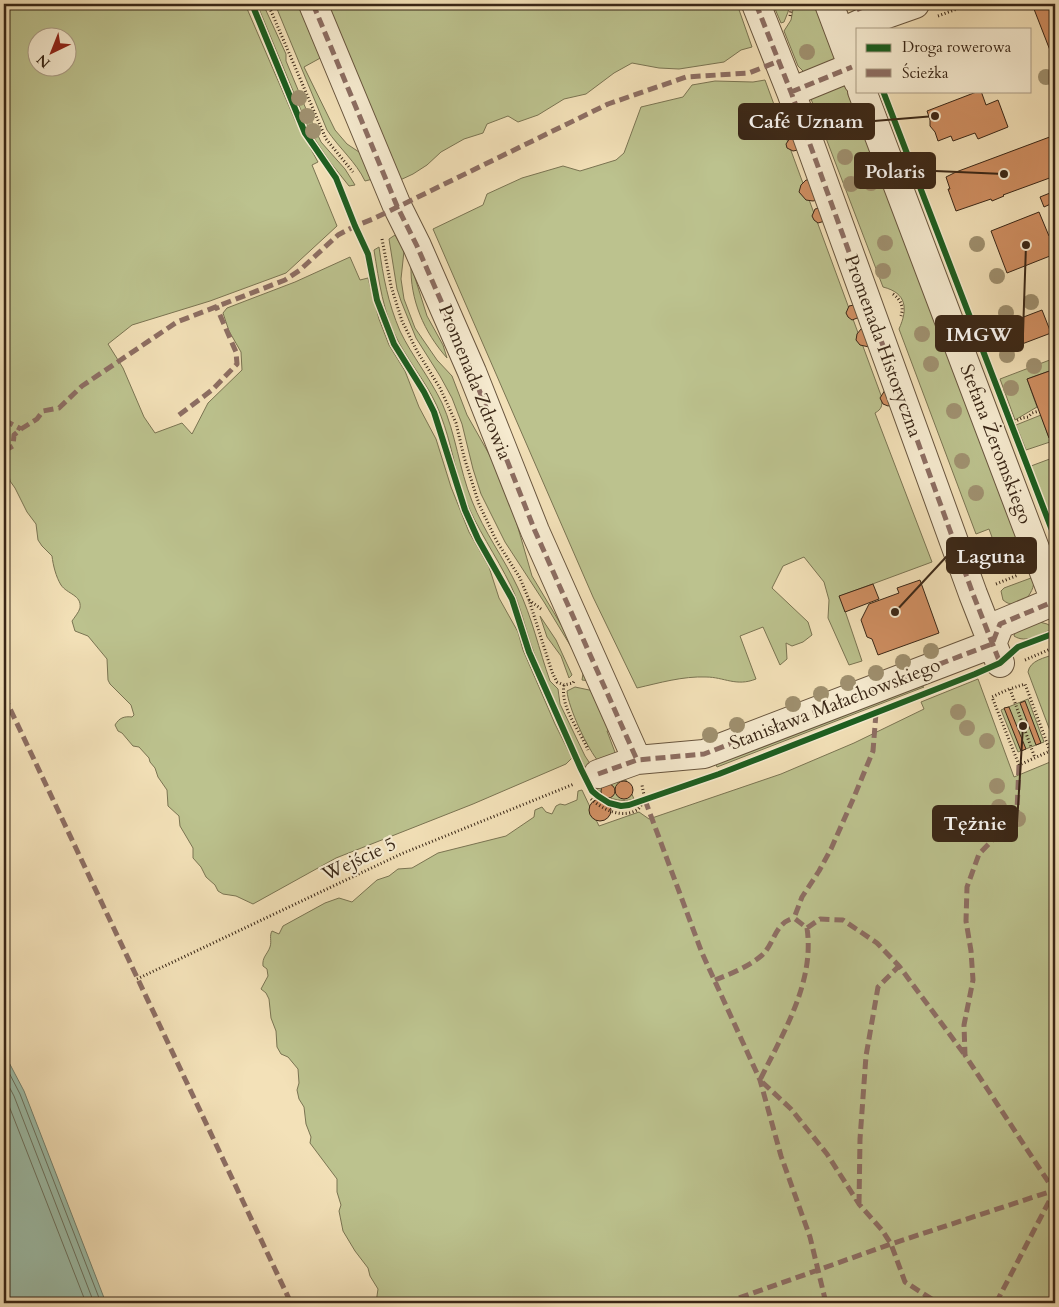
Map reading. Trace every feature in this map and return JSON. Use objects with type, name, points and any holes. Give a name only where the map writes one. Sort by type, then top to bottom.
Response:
[{"type":"street","name":"Promenada Zdrowia","points":[[313,4],[397,206],[417,246],[472,372],[535,531],[638,760]]},
{"type":"street","name":"Promenada Historyczna","points":[[756,4],[791,92],[996,653]]},
{"type":"street","name":"Stefana Żeromskiego","points":[[829,4],[856,77]]},
{"type":"street","points":[[840,33],[914,4]]},
{"type":"street","points":[[791,92],[856,80]]},
{"type":"street","name":"Stefana Żeromskiego","points":[[862,92],[1055,601]]},
{"type":"street","points":[[996,653],[1000,624],[1055,601]]},
{"type":"street","name":"Stanisława Małachowskiego","points":[[588,778],[638,760],[704,754],[996,653]]},
{"type":"path","points":[[268,4],[326,139],[354,173]]},
{"type":"path","points":[[380,234],[391,286],[402,321],[440,388],[456,423],[464,457],[479,504],[496,540],[520,578],[552,672],[557,682],[564,685],[573,683],[576,678]]},
{"type":"path","points":[[1011,424],[1039,411]]},
{"type":"path","points":[[973,594],[1023,573]]},
{"type":"path","points":[[529,600],[541,609],[547,617]]},
{"type":"path","points":[[996,653],[1023,660],[1055,647]]},
{"type":"path","points":[[996,653],[1035,758]]},
{"type":"path","points":[[1025,684],[1050,751],[1019,766],[992,697],[1010,689],[1025,684]]},
{"type":"path","points":[[564,685],[563,691],[566,706],[587,747],[588,797],[604,809],[613,812],[638,810],[644,800]]},
{"type":"path","points":[[588,778],[592,791],[615,805]]},
{"type":"path","points":[[629,805],[654,797]]},
{"type":"green space","points":[[4,4],[245,4],[295,120],[318,162],[312,165],[337,226],[286,273],[210,301],[132,325],[108,344],[123,368],[144,417],[155,433],[182,423],[192,434],[208,403],[242,370],[241,352],[229,331],[223,313],[227,308],[295,282],[350,257],[360,280],[368,278],[379,319],[389,345],[405,371],[419,407],[436,439],[451,487],[469,532],[489,567],[499,598],[518,632],[523,650],[572,758],[566,764],[473,804],[336,858],[253,904],[236,896],[223,894],[206,877],[201,867],[193,858],[193,848],[180,826],[179,816],[168,806],[167,790],[149,758],[139,747],[133,746],[118,731],[115,725],[118,721],[134,715],[131,705],[110,684],[108,680],[107,659],[88,636],[75,631],[72,621],[80,608],[79,600],[59,582],[52,556],[38,540],[36,524],[10,481],[4,459]]},
{"type":"green space","points":[[257,4],[263,4],[286,54],[286,61],[321,142],[345,169],[355,185],[349,186],[310,132]]},
{"type":"green space","points":[[275,4],[298,4],[320,44],[324,56],[304,67],[335,130],[347,144],[362,154],[373,179],[365,181],[327,130]]},
{"type":"green space","points":[[324,4],[737,4],[752,47],[741,50],[724,62],[679,69],[659,68],[632,63],[614,73],[586,94],[564,99],[538,115],[518,122],[508,116],[487,124],[483,133],[464,139],[441,152],[427,165],[413,174],[398,181]]},
{"type":"green space","points":[[773,4],[790,4],[784,22],[781,23]]},
{"type":"green space","points":[[794,4],[815,4],[836,56],[835,60],[804,72],[798,66],[784,31],[791,20]]},
{"type":"green space","points":[[765,80],[882,398],[881,407],[875,413],[932,562],[840,596],[862,661],[849,665],[828,618],[829,600],[824,582],[804,557],[783,566],[772,588],[808,622],[812,635],[803,642],[792,646],[786,643],[787,659],[780,665],[763,627],[740,636],[756,679],[742,682],[712,677],[697,677],[671,680],[637,688],[593,597],[433,229],[483,205],[487,194],[522,178],[563,166],[580,171],[616,160],[624,153],[641,107],[683,97],[692,85],[715,81],[753,82]]},
{"type":"green space","points":[[837,80],[848,86],[1026,556],[1023,561],[1004,570],[989,529],[976,534],[899,329],[904,315],[903,303],[897,293],[883,287],[811,99],[811,94]]},
{"type":"green space","points":[[395,235],[404,251],[401,279],[404,299],[415,328],[437,360],[452,376],[467,415],[502,481],[512,507],[532,576],[569,638],[590,681],[582,680],[581,666],[573,650],[505,542],[481,494],[462,424],[452,398],[416,338],[397,289],[389,239]]},
{"type":"green space","points":[[379,247],[386,289],[396,321],[442,403],[451,427],[472,501],[523,599],[550,681],[558,689],[560,704],[591,765],[585,768],[536,658],[511,586],[474,519],[464,496],[448,436],[437,406],[403,351],[393,330],[382,297],[374,250]]},
{"type":"green space","points":[[411,265],[427,316],[443,345],[447,358],[425,326],[420,315],[413,291]]},
{"type":"green space","points":[[1055,358],[1055,369],[1027,379],[1037,407],[1015,420],[1000,379]]},
{"type":"green space","points":[[1041,415],[1049,438],[1055,436],[1055,454],[1050,442],[1026,450],[1016,425]]},
{"type":"green space","points":[[1055,457],[1055,527],[1031,466]]},
{"type":"green space","points":[[1031,578],[1034,579],[1034,585],[1029,596],[1024,600],[1014,604],[1003,600],[1001,591],[1004,588]]},
{"type":"green space","points":[[540,616],[556,640],[572,675],[569,678],[561,656],[547,637]]},
{"type":"green space","points":[[1036,621],[1054,628],[1029,639],[1014,636],[1015,632]]},
{"type":"green space","points":[[1055,654],[1055,744],[1028,672],[1035,662]]},
{"type":"green space","points":[[978,679],[1014,777],[1055,760],[1055,1303],[376,1303],[378,1289],[370,1276],[368,1268],[343,1231],[339,1211],[341,1205],[337,1192],[337,1179],[310,1143],[311,1137],[306,1124],[304,1107],[299,1099],[297,1090],[299,1083],[298,1069],[288,1057],[281,1054],[277,1047],[276,1031],[271,1018],[269,999],[261,989],[268,976],[267,969],[263,966],[263,963],[270,947],[272,931],[279,934],[283,926],[325,903],[339,898],[352,902],[377,880],[389,876],[398,869],[412,868],[438,853],[506,836],[534,817],[535,810],[542,807],[546,812],[552,814],[556,806],[560,804],[565,805],[577,800],[578,791],[582,790],[599,826],[639,812],[649,819],[781,774],[854,743],[924,709],[921,702]]},
{"type":"green space","points":[[918,686],[924,687],[717,767],[715,762]]},
{"type":"green space","points":[[575,687],[594,691],[612,729],[607,731],[616,755],[599,762],[589,748],[568,698],[567,691]]},
{"type":"green space","points":[[1028,699],[1044,742],[1018,752],[1001,710]]},
{"type":"green space","points":[[626,780],[634,799],[613,799],[595,787]]},
{"type":"water","points":[[4,1053],[24,1091],[106,1303],[4,1303]]},
{"type":"building","points":[[1032,4],[1055,4],[1055,57],[1053,58]]},
{"type":"building","points":[[976,92],[981,92],[986,105],[998,100],[1008,127],[978,139],[975,133],[953,141],[951,136],[938,141],[935,132],[930,126],[927,111]]},
{"type":"building","points":[[1055,135],[1055,176],[1003,195],[992,201],[991,199],[956,211],[946,177]]},
{"type":"building","points":[[794,137],[798,150],[793,151],[787,148],[786,144],[790,138]]},
{"type":"building","points":[[806,180],[810,180],[817,200],[806,200],[799,192],[801,185]]},
{"type":"building","points":[[1055,191],[1055,202],[1044,207],[1040,197]]},
{"type":"building","points":[[820,208],[825,221],[818,223],[812,216],[815,209]]},
{"type":"building","points":[[1039,212],[1049,236],[1055,234],[1055,254],[1007,273],[991,231]]},
{"type":"building","points":[[854,305],[860,317],[852,320],[846,313],[849,306]]},
{"type":"building","points":[[1042,310],[1051,333],[1022,344],[1020,339],[1015,341],[1010,327],[1015,325],[1013,321]]},
{"type":"building","points":[[861,329],[864,329],[871,346],[860,345],[856,340],[857,334]]},
{"type":"building","points":[[1055,369],[1055,436],[1049,438],[1027,379]]},
{"type":"building","points":[[885,390],[891,405],[888,406],[883,404],[880,398]]},
{"type":"building","points":[[920,580],[939,633],[878,655],[872,639],[867,637],[861,620],[869,604],[899,593],[897,588]]},
{"type":"building","points":[[873,584],[879,599],[845,612],[839,596]]},
{"type":"building","points":[[1025,701],[1041,743],[1036,745],[1020,703]]},
{"type":"building","points":[[1009,707],[1026,749],[1021,751],[1004,708]]},
{"type":"building","points":[[620,781],[628,781],[633,786],[631,797],[620,799],[615,794],[615,786]]},
{"type":"building","points":[[605,784],[611,784],[615,791],[611,798],[605,798],[601,794],[601,788]]},
{"type":"building","points":[[600,799],[608,802],[611,810],[608,818],[600,821],[592,818],[589,810],[592,802]]},
{"type":"marked path","points":[[313,4],[397,206],[417,246],[472,372],[535,531],[637,760]]},
{"type":"marked path","points":[[756,4],[791,92],[973,594],[1000,663],[995,665]]},
{"type":"marked path","points":[[857,4],[860,11]]},
{"type":"marked path","points":[[4,451],[13,446],[14,435],[37,419],[43,411],[59,408],[82,386],[177,322],[285,280],[300,270],[338,235],[355,226],[373,219],[608,104],[686,77],[749,73],[779,61]]},
{"type":"marked path","points":[[791,92],[852,67]]},
{"type":"marked path","points":[[179,415],[212,390],[237,364],[236,352],[216,306]]},
{"type":"marked path","points":[[4,420],[21,429]]},
{"type":"marked path","points":[[598,774],[637,760],[704,754],[992,644],[1000,624],[1055,601]]},
{"type":"marked path","points":[[4,696],[291,1303]]},
{"type":"marked path","points":[[876,713],[873,751],[831,849],[802,897],[794,918],[807,928],[820,919],[843,920],[877,943],[899,966],[965,1055]]},
{"type":"marked path","points":[[1019,765],[1017,811],[1007,825],[979,854],[967,887],[966,921],[973,980],[964,1025],[965,1055],[1055,1192]]},
{"type":"marked path","points":[[645,800],[702,953],[760,1080],[781,1156],[810,1237],[826,1303]]},
{"type":"marked path","points":[[715,980],[733,973],[756,960],[766,951],[782,924],[794,918]]},
{"type":"marked path","points":[[807,928],[808,948],[802,987],[787,1025],[760,1080],[791,1109],[827,1154],[859,1204],[882,1230],[891,1244],[905,1282],[938,1303]]},
{"type":"marked path","points":[[859,1204],[860,1139],[866,1056],[878,987],[899,966]]},
{"type":"marked path","points":[[725,1303],[891,1244],[1055,1190]]},
{"type":"marked path","points":[[996,1303],[1055,1190]]},
{"type":"cycle path","points":[[252,4],[305,133],[336,178],[368,254],[377,300],[394,344],[424,392],[434,412],[465,510],[478,539],[512,599],[529,652],[581,769],[592,791],[598,796],[609,803],[621,806],[629,805],[719,774],[975,674],[1000,663],[1018,647],[1055,633]]},
{"type":"cycle path","points":[[883,92],[1055,538]]},
{"type":"place","name":"Café Uznam","points":[[935,116]]},
{"type":"place","name":"Polaris","points":[[1004,174]]},
{"type":"place","name":"IMGW","points":[[1026,245]]},
{"type":"place","name":"Laguna","points":[[895,612]]},
{"type":"place","name":"Tężnie","points":[[1023,726]]}]
